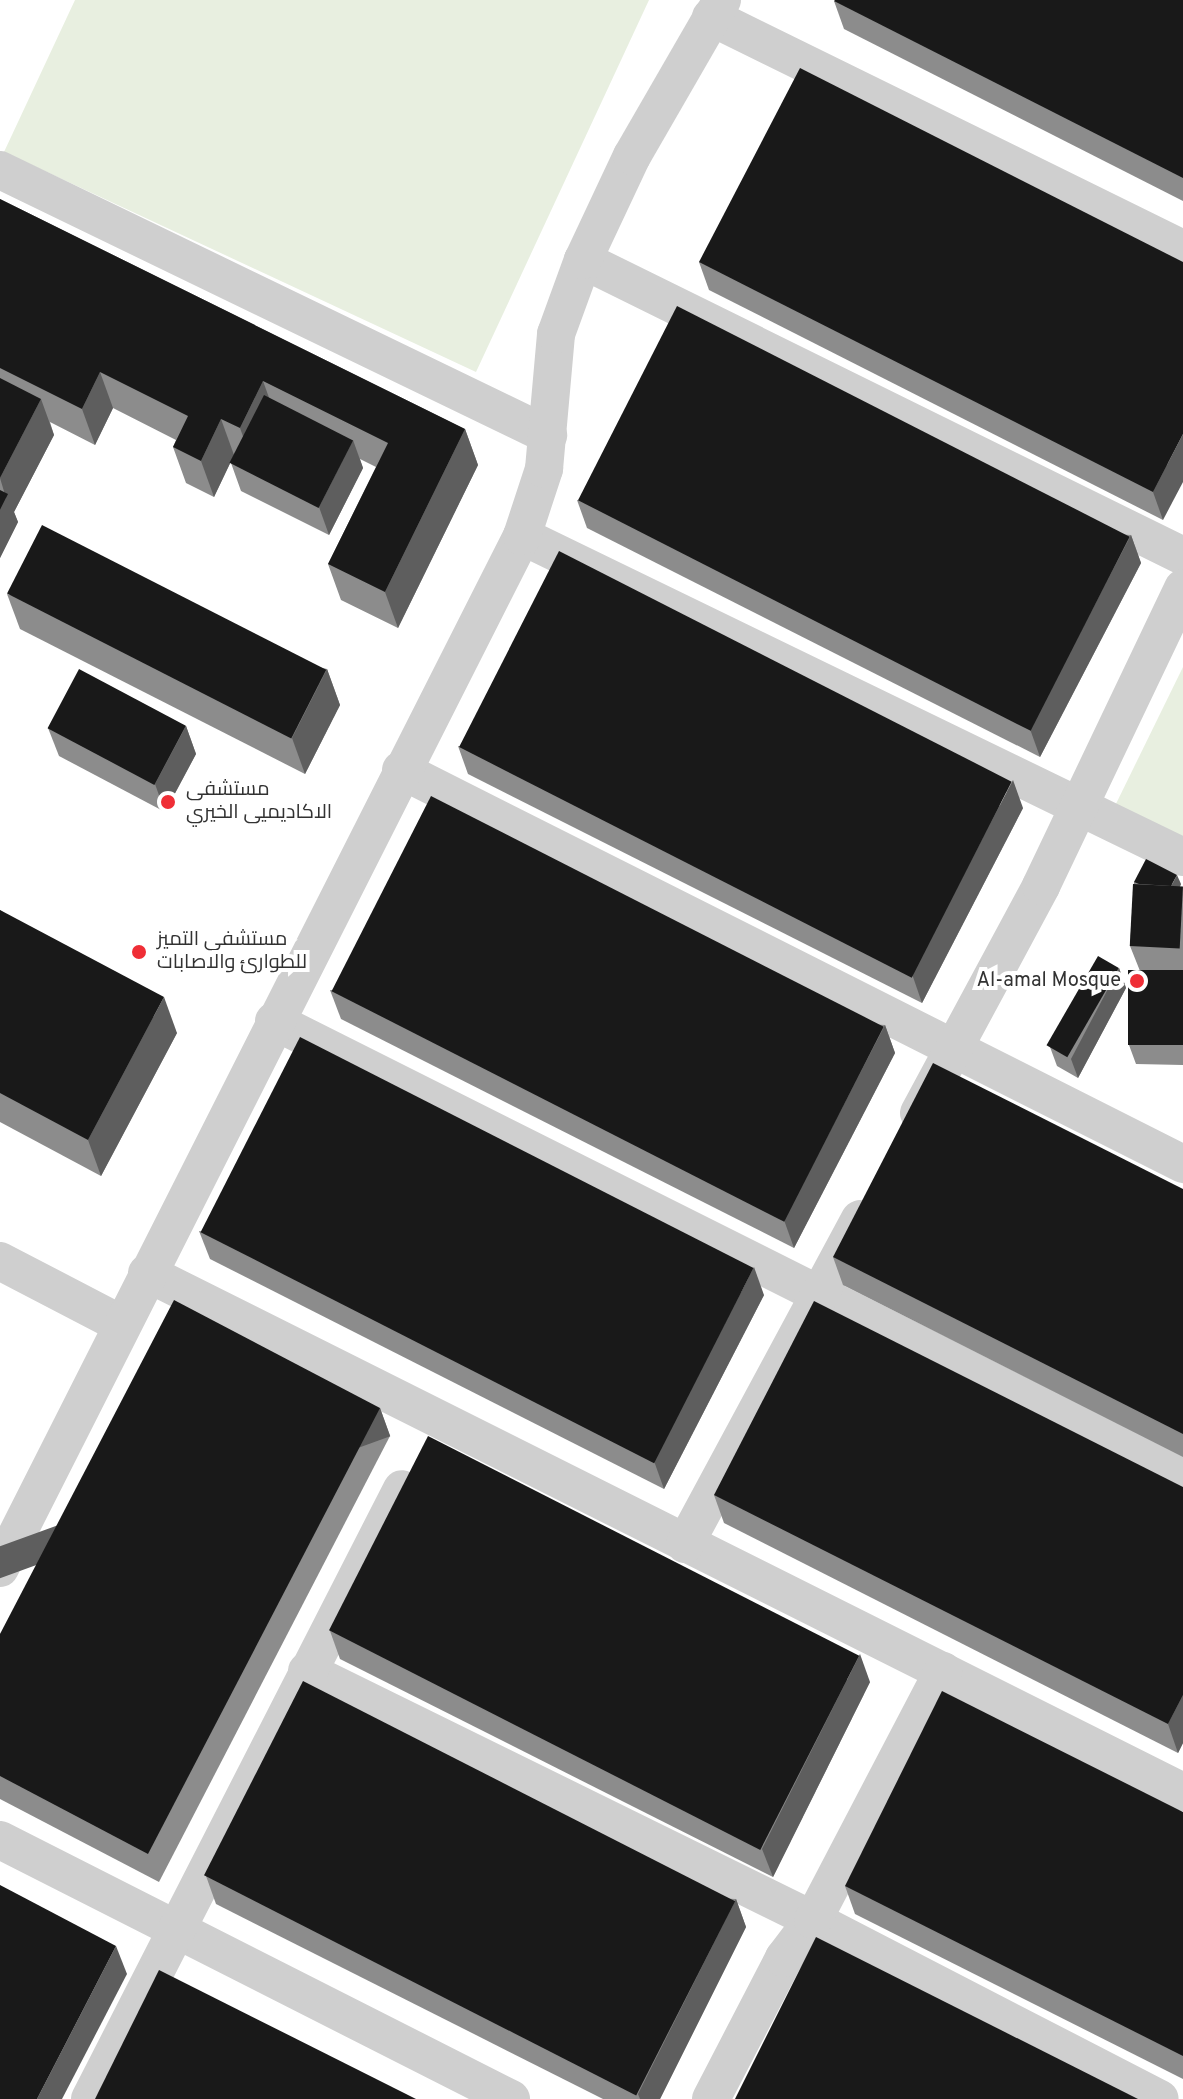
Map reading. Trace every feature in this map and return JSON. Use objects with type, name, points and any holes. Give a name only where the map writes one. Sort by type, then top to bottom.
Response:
[{"type":"street","points":[[0,1568],[522,536],[544,469],[556,334],[583,260],[632,156],[716,8],[1183,249]]},
{"type":"street","points":[[0,170],[548,435]]},
{"type":"street","points":[[583,260],[1183,556]]},
{"type":"street","points":[[522,536],[1183,857]]},
{"type":"street","points":[[901,1145],[1081,806],[1180,603]]},
{"type":"street","points":[[401,770],[1183,1164]]},
{"type":"street","points":[[274,1021],[1183,1477]]},
{"type":"street","points":[[685,1544],[878,1186]]},
{"type":"street","points":[[0,1261],[121,1324]]},
{"type":"street","points":[[147,1273],[427,1442],[685,1544],[1183,1792]]},
{"type":"street","points":[[90,2099],[427,1442]]},
{"type":"street","points":[[307,1671],[813,1920],[1160,2099]]},
{"type":"street","points":[[711,2099],[784,1958],[813,1920],[943,1671]]},
{"type":"street","points":[[0,1840],[511,2099]]},
{"type":"green space","points":[[75,0],[649,0],[476,372],[4,152]]},
{"type":"green space","points":[[1183,667],[1183,847],[1112,812]]},
{"type":"building","points":[[1183,0],[1183,178],[834,1]]},
{"type":"building","points":[[800,68],[1183,262],[1183,434],[1153,492],[699,262]]},
{"type":"building","points":[[0,199],[465,429],[385,592],[328,564],[388,443],[263,381],[240,428],[221,419],[201,461],[173,447],[188,416],[100,372],[82,409],[0,368]]},
{"type":"building","points":[[677,306],[1130,537],[1031,731],[578,500]]},
{"type":"building","points":[[0,378],[41,399],[0,478]]},
{"type":"building","points":[[264,395],[353,440],[319,508],[229,463]]},
{"type":"building","points":[[0,490],[8,494],[0,510]]},
{"type":"building","points":[[42,525],[326,670],[291,738],[7,594]]},
{"type":"building","points":[[559,551],[1012,782],[912,978],[459,747]]},
{"type":"building","points":[[79,669],[186,726],[154,785],[48,728]]},
{"type":"building","points":[[431,796],[884,1027],[784,1222],[332,991]]},
{"type":"building","points":[[1146,859],[1177,875],[1171,886],[1134,882]]},
{"type":"building","points":[[1133,884],[1183,887],[1180,949],[1130,946]]},
{"type":"building","points":[[0,910],[164,997],[88,1140],[0,1093]]},
{"type":"building","points":[[1098,956],[1119,968],[1067,1057],[1046,1045]]},
{"type":"building","points":[[1128,970],[1183,970],[1183,1045],[1128,1045]]},
{"type":"building","points":[[300,1037],[754,1268],[654,1463],[201,1232]]},
{"type":"building","points":[[933,1063],[1183,1189],[1183,1434],[833,1257]]},
{"type":"building","points":[[174,1300],[380,1408],[148,1854],[0,1776],[0,1634]]},
{"type":"building","points":[[814,1301],[1183,1487],[1183,1695],[1168,1724],[714,1495]]},
{"type":"building","points":[[428,1436],[859,1656],[760,1850],[329,1630]]},
{"type":"building","points":[[303,1681],[735,1901],[636,2095],[204,1875]]},
{"type":"building","points":[[942,1691],[1183,1812],[1183,2056],[845,1886]]},
{"type":"building","points":[[0,1885],[116,1946],[37,2099],[0,2099]]},
{"type":"building","points":[[816,1937],[1138,2099],[735,2099]]},
{"type":"building","points":[[159,1970],[416,2099],[95,2099]]},
{"type":"place","name":"مستشفى الاكاديميى الخيري","points":[[168,802]]},
{"type":"place","name":"مستشفى التميز للطوارئ والاصابات","points":[[139,952]]},
{"type":"place","name":"Al-amal Mosque","points":[[1137,981]]}]
